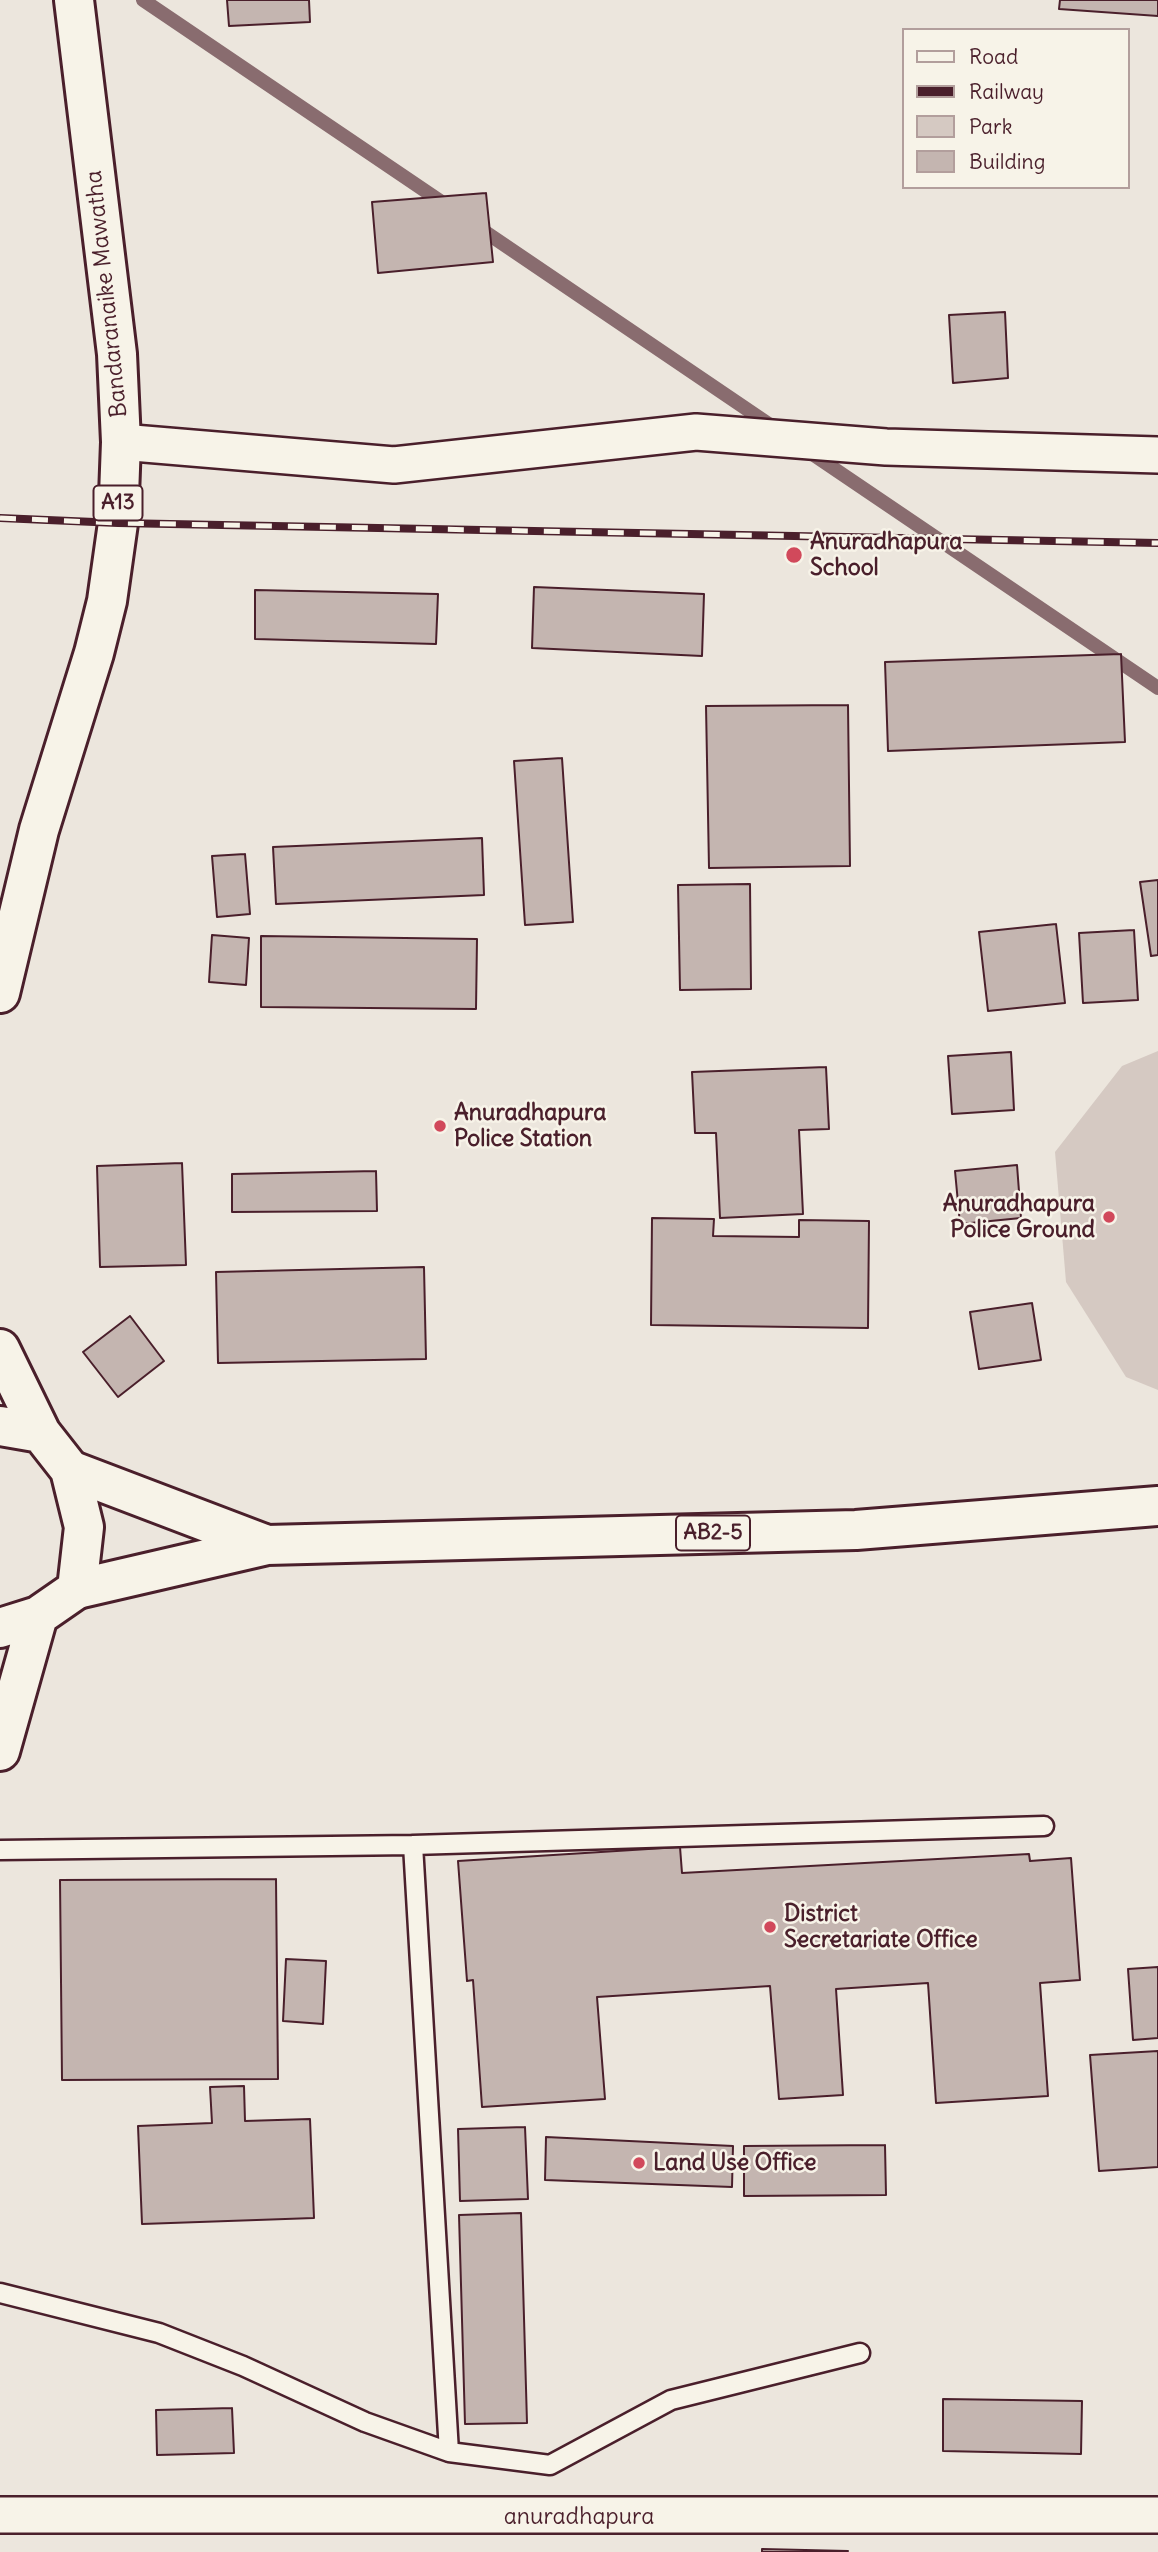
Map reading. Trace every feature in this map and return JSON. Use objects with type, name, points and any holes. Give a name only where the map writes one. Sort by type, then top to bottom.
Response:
[{"type":"main road","name":"Bandaranaike Mawatha","points":[[0,993],[39,830],[94,653],[107,601],[118,523],[121,442],[117,354],[74,0]]},
{"type":"main road","points":[[0,1349],[41,1433],[70,1470],[85,1527],[78,1589],[38,1616],[0,1628]]},
{"type":"main road","points":[[0,1426],[41,1433]]},
{"type":"main road","name":"AB2-5","points":[[70,1470],[267,1545]]},
{"type":"main road","name":"AB2-5","points":[[78,1589],[267,1545],[856,1530],[1158,1506]]},
{"type":"main road","points":[[0,1751],[38,1616]]},
{"type":"street","points":[[121,442],[394,465],[696,432],[886,447],[1158,455]]},
{"type":"street","name":"anuradhapura","points":[[0,2515],[1158,2515]]},
{"type":"lane","points":[[0,1850],[413,1845],[1044,1826]]},
{"type":"lane","points":[[413,1845],[449,2452]]},
{"type":"lane","points":[[0,2293],[159,2333],[243,2366],[365,2422],[449,2452],[550,2465],[671,2400],[860,2353]]},
{"type":"green space","name":"Anuradhapura Police Ground","points":[[1158,1051],[1158,1390],[1126,1377],[1066,1282],[1055,1152],[1122,1066]]},
{"type":"building","points":[[227,0],[309,0],[310,22],[229,26]]},
{"type":"building","points":[[1060,0],[1158,0],[1158,16],[1059,9]]},
{"type":"building","points":[[486,193],[493,262],[378,273],[372,202]]},
{"type":"building","points":[[1005,312],[1008,378],[953,383],[949,315]]},
{"type":"building","points":[[534,587],[704,594],[702,656],[532,648]]},
{"type":"building","points":[[255,590],[438,594],[436,644],[255,639]]},
{"type":"building","points":[[1121,654],[1125,742],[888,751],[885,662]]},
{"type":"building","points":[[848,705],[850,866],[709,868],[706,706]]},
{"type":"building","points":[[562,758],[573,922],[525,925],[514,761]]},
{"type":"building","points":[[482,838],[484,895],[276,904],[273,847]]},
{"type":"building","points":[[245,854],[250,914],[217,917],[212,856]]},
{"type":"building","points":[[1158,880],[1158,955],[1151,956],[1140,882]]},
{"type":"building","points":[[750,884],[751,989],[680,990],[678,885]]},
{"type":"building","points":[[1056,924],[1065,1003],[988,1011],[979,932]]},
{"type":"building","points":[[1134,930],[1138,1000],[1083,1003],[1079,933]]},
{"type":"building","points":[[212,935],[249,938],[246,985],[209,982]]},
{"type":"building","points":[[261,936],[477,939],[476,1009],[261,1007]]},
{"type":"building","points":[[1011,1052],[1014,1110],[952,1114],[948,1056]]},
{"type":"building","points":[[826,1067],[829,1129],[799,1130],[803,1214],[720,1218],[716,1133],[695,1133],[692,1072]]},
{"type":"building","points":[[182,1163],[186,1265],[100,1267],[97,1166]]},
{"type":"building","points":[[1017,1165],[1021,1218],[960,1224],[955,1171]]},
{"type":"building","points":[[376,1171],[377,1211],[232,1212],[232,1174]]},
{"type":"building","points":[[652,1218],[714,1219],[713,1236],[799,1237],[799,1220],[869,1221],[868,1328],[651,1325]]},
{"type":"building","points":[[424,1267],[426,1359],[218,1363],[216,1272]]},
{"type":"building","points":[[1032,1303],[1041,1360],[979,1369],[970,1312]]},
{"type":"building","points":[[130,1316],[164,1361],[118,1397],[83,1352]]},
{"type":"building","name":"District Secretariate Office","points":[[680,1847],[682,1873],[1029,1854],[1030,1861],[1071,1858],[1080,1980],[1040,1983],[1048,2096],[936,2103],[928,1983],[836,1989],[843,2095],[779,2099],[770,1986],[597,1997],[605,2099],[482,2107],[473,1980],[467,1981],[458,1861]]},
{"type":"building","points":[[276,1879],[278,2079],[62,2080],[60,1880]]},
{"type":"building","points":[[286,1959],[326,1961],[323,2024],[283,2021]]},
{"type":"building","points":[[1158,1967],[1158,2038],[1133,2040],[1128,1969]]},
{"type":"building","points":[[1158,2051],[1158,2167],[1099,2171],[1090,2055]]},
{"type":"building","points":[[244,2086],[245,2121],[310,2119],[314,2218],[142,2224],[138,2126],[212,2123],[210,2087]]},
{"type":"building","points":[[525,2127],[528,2199],[460,2201],[458,2129]]},
{"type":"building","name":"Land Use Office","points":[[546,2137],[733,2146],[732,2187],[545,2180]]},
{"type":"building","points":[[885,2145],[886,2195],[744,2196],[744,2146]]},
{"type":"building","points":[[521,2213],[527,2423],[465,2424],[459,2215]]},
{"type":"building","points":[[943,2399],[1082,2401],[1081,2454],[943,2451]]},
{"type":"building","points":[[232,2408],[234,2453],[157,2455],[156,2410]]},
{"type":"building","points":[[762,2549],[848,2551],[762,2552]]},
{"type":"waterway","points":[[143,0],[449,207]]},
{"type":"waterway","points":[[475,225],[776,429]]},
{"type":"waterway","points":[[805,449],[1158,688]]},
{"type":"railway","points":[[0,518],[118,523],[1158,543]]},
{"type":"place","name":"Anuradhapura School","points":[[794,555]]},
{"type":"place","name":"Anuradhapura Police Station","points":[[440,1126]]},
{"type":"place","name":"Anuradhapura Police Ground","points":[[1109,1217]]},
{"type":"place","name":"District Secretariate Office","points":[[770,1927]]},
{"type":"place","name":"Land Use Office","points":[[639,2163]]}]
